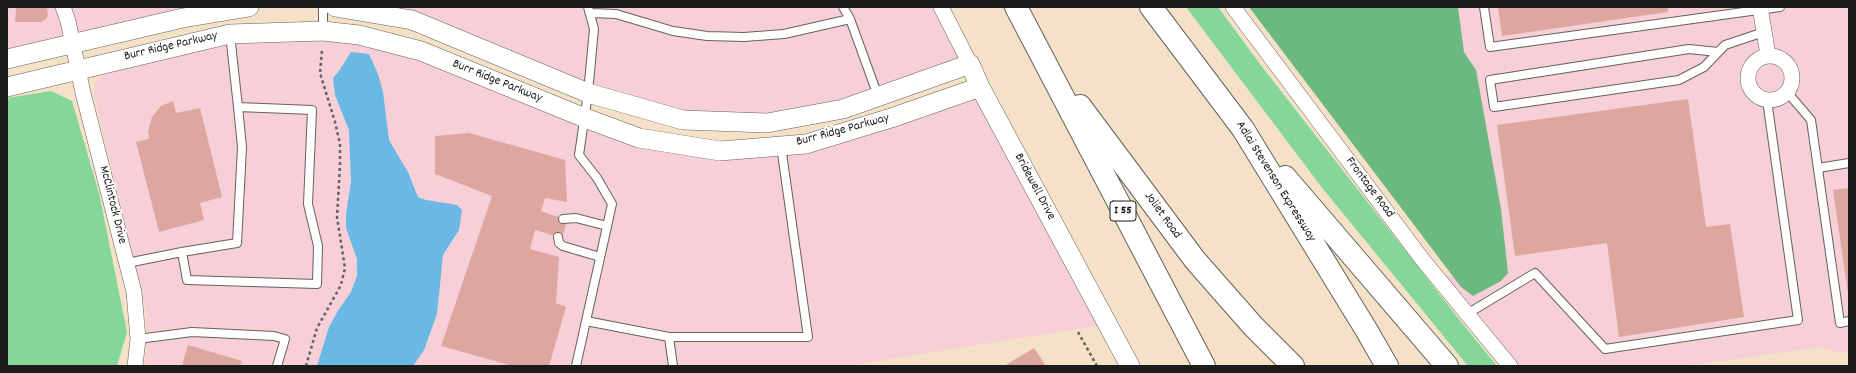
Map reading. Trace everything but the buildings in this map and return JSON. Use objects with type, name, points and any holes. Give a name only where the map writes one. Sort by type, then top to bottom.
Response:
[{"type":"highway","name":"I 55","points":[[1016,7],[1204,366]]},
{"type":"highway","name":"Adlai Stevenson Expressway","points":[[1151,7],[1243,129],[1363,324],[1387,366]]},
{"type":"highway","name":"Joliet Road","points":[[1042,56],[1195,260],[1252,326],[1293,366]]},
{"type":"highway","points":[[1243,129],[1447,366]]},
{"type":"street","name":"McClintock Drive","points":[[63,7],[67,14],[78,69],[127,263],[136,306],[138,339],[135,366]]},
{"type":"street","name":"Burr Ridge Parkway","points":[[7,59],[183,18],[249,7]]},
{"type":"street","name":"Burr Ridge Parkway","points":[[335,7],[412,20],[588,93],[683,120],[767,123],[842,109],[970,64]]},
{"type":"street","name":"Bridewell Drive","points":[[941,7],[980,87],[1130,366]]},
{"type":"street","name":"Frontage Road","points":[[1233,7],[1422,259],[1510,366]]},
{"type":"street","points":[[1760,8],[1768,55]]},
{"type":"street","name":"Burr Ridge Parkway","points":[[7,87],[230,34],[323,31],[359,35],[422,51],[585,118],[639,138],[720,151],[806,144],[891,118],[980,87]]},
{"type":"street","points":[[1768,55],[1782,59],[1791,71],[1791,86],[1782,97],[1767,100],[1760,98],[1750,88],[1748,74],[1754,61],[1768,55]]},
{"type":"lane","points":[[323,7],[323,31]]},
{"type":"lane","points":[[843,7],[850,19],[879,97]]},
{"type":"lane","points":[[1484,7],[1490,47],[1760,8],[1780,7]]},
{"type":"lane","points":[[576,366],[612,204],[598,178],[579,155],[588,93],[594,29],[589,10],[616,14],[673,31],[707,36],[744,37],[784,34],[850,19]]},
{"type":"lane","points":[[1718,52],[1689,49],[1490,80],[1494,107],[1679,80],[1704,67],[1725,45],[1764,32]]},
{"type":"lane","points":[[127,263],[237,243],[242,148],[230,34]]},
{"type":"lane","points":[[1787,92],[1811,120],[1840,323],[1849,321]]},
{"type":"lane","points":[[1467,314],[1535,273],[1605,350],[1798,320],[1767,100]]},
{"type":"lane","points":[[182,252],[187,280],[317,284],[318,246],[308,204],[312,110],[238,107]]},
{"type":"lane","points":[[586,321],[669,336],[808,337],[781,146]]},
{"type":"lane","points":[[1818,168],[1849,163]]},
{"type":"lane","points":[[563,219],[576,218],[607,226]]},
{"type":"lane","points":[[558,237],[559,243],[563,246],[600,257]]},
{"type":"lane","points":[[138,339],[192,332],[274,336],[285,338],[277,366]]},
{"type":"lane","points":[[669,336],[672,366]]},
{"type":"path","points":[[306,366],[317,328],[322,316],[342,285],[345,268],[337,217],[340,144],[320,73],[322,50]]},
{"type":"path","points":[[1078,332],[1097,366]]},
{"type":"shaded area","points":[[7,7],[195,7],[7,53]]},
{"type":"shaded area","points":[[382,7],[932,7],[960,61],[826,107],[772,117],[716,116],[660,106],[596,90]]},
{"type":"shaded area","points":[[1457,7],[1849,7],[1849,351],[1839,353],[1820,347],[1687,366],[1518,366],[1444,276],[1498,269]]},
{"type":"shaded area","points":[[347,40],[399,50],[650,147],[843,142],[908,122],[978,97],[1100,325],[849,366],[144,366],[146,353],[146,315],[94,96],[95,84],[101,76],[111,70],[188,50],[245,41]]},
{"type":"green space","points":[[1186,7],[1218,7],[1263,68],[1497,366],[1468,366],[1323,189]]},
{"type":"green space","points":[[1249,7],[1458,7],[1464,52],[1476,70],[1501,209],[1508,273],[1501,281],[1473,296],[1461,287]]},
{"type":"green space","points":[[51,91],[72,101],[99,193],[127,332],[117,366],[7,366],[7,98]]},
{"type":"water","points":[[351,52],[369,54],[378,74],[383,92],[389,140],[408,172],[418,197],[426,200],[457,205],[462,210],[459,230],[443,255],[437,314],[424,350],[413,366],[317,366],[329,327],[351,292],[357,276],[357,259],[346,228],[346,214],[351,182],[349,130],[335,95],[333,78]]}]
